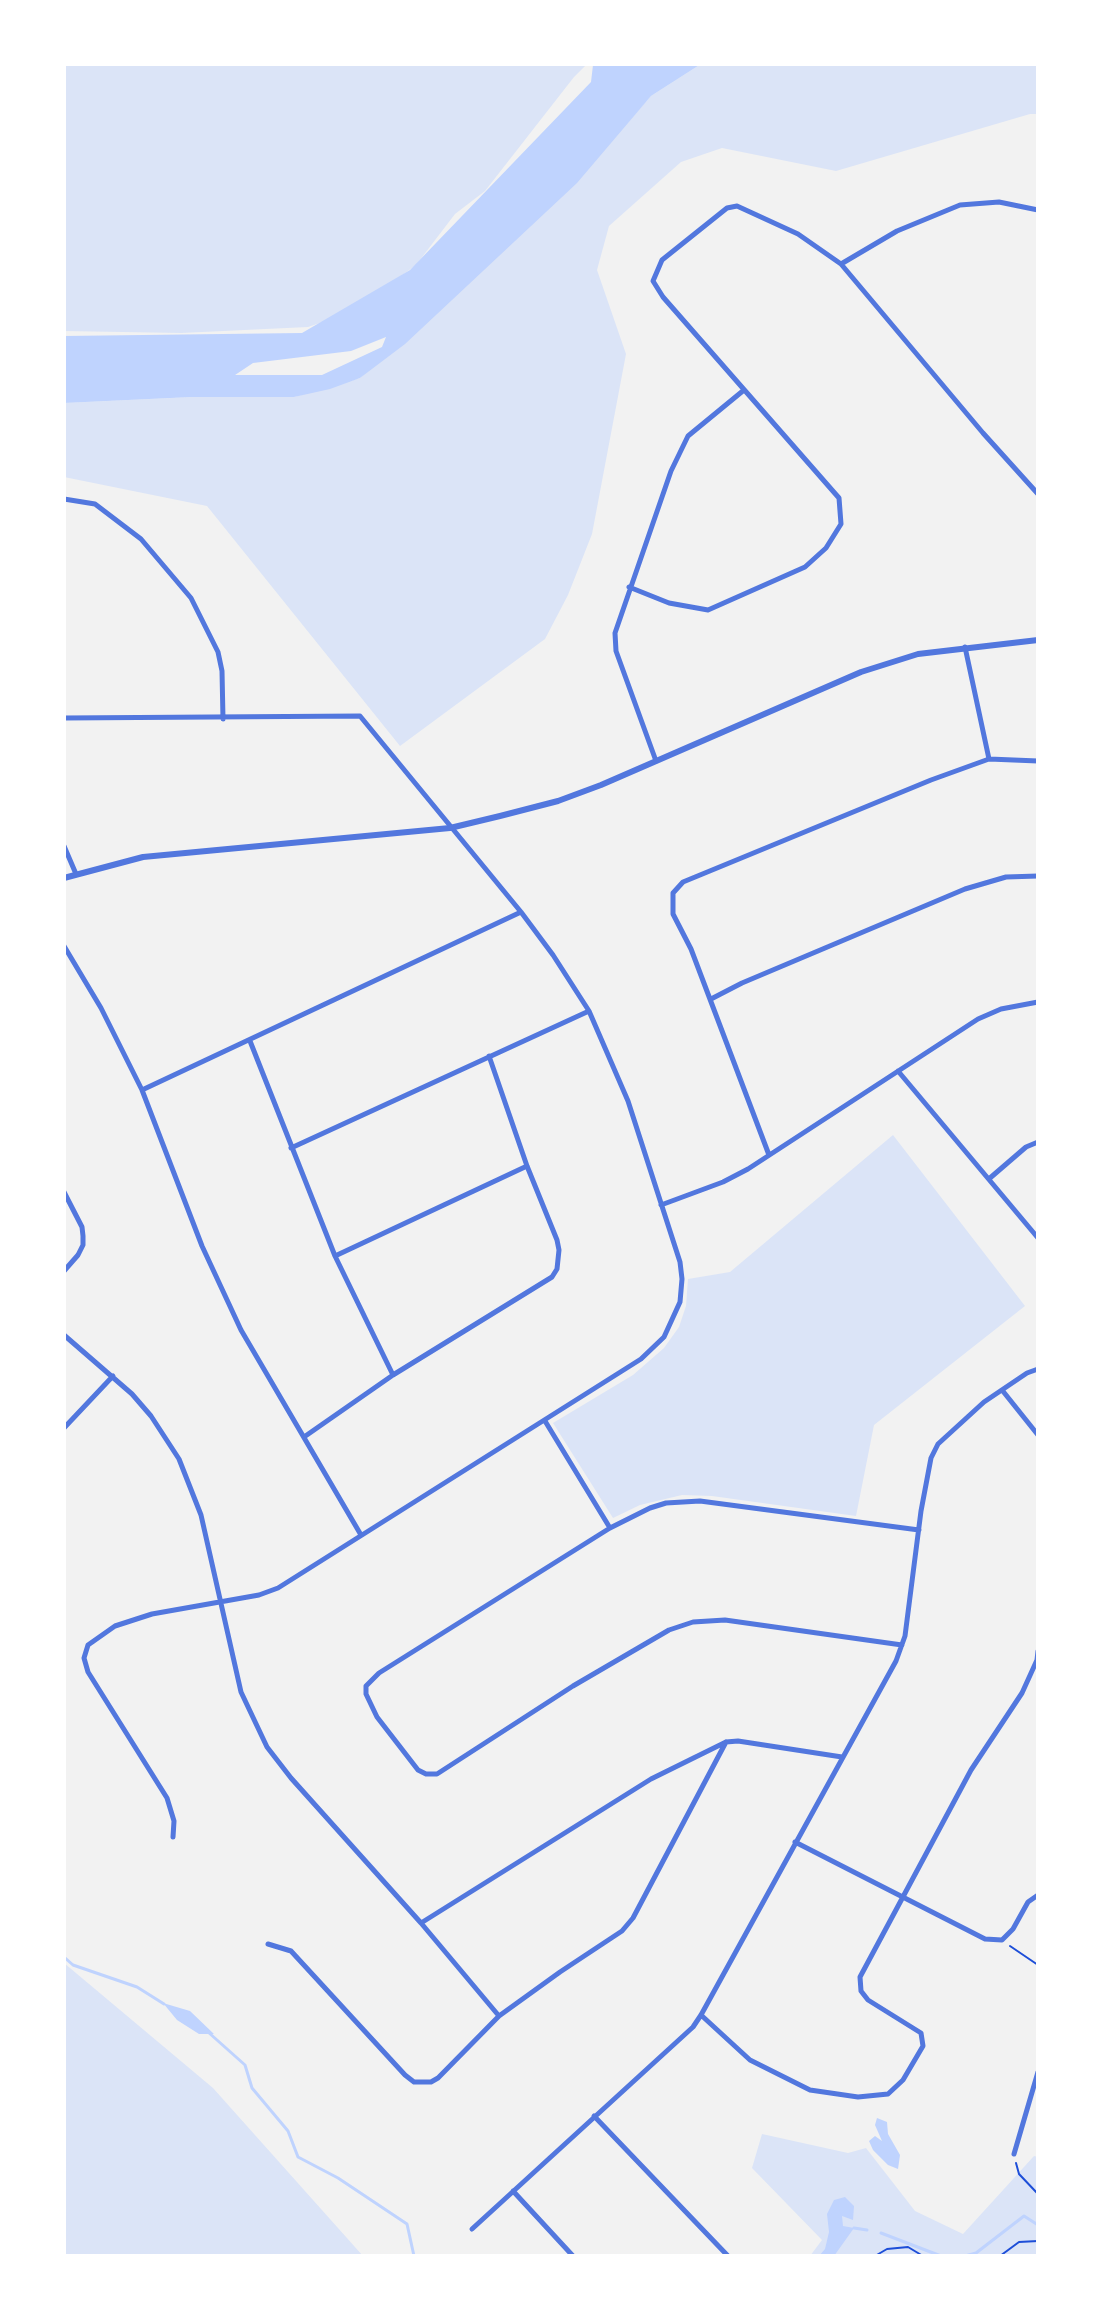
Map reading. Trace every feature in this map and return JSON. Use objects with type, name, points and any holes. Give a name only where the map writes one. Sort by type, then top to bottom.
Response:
[{"type":"street","points":[[841,264],[897,231],[960,205],[999,202],[1038,210]]},
{"type":"street","points":[[629,587],[669,603],[708,610],[805,567],[826,548],[841,524],[839,498],[663,297],[653,281],[662,260],[727,208],[737,206],[798,234],[841,264],[983,433],[1038,493]]},
{"type":"street","points":[[656,761],[616,651],[615,633],[671,471],[688,436],[744,390]]},
{"type":"street","points":[[64,499],[95,504],[141,539],[191,598],[218,652],[222,671],[223,719]]},
{"type":"street","points":[[64,878],[143,857],[450,828],[558,801],[861,672],[918,654],[1038,640]]},
{"type":"street","points":[[965,647],[989,759]]},
{"type":"street","points":[[64,718],[360,716],[521,912],[589,1011],[628,1101],[680,1262],[682,1279],[680,1302],[664,1337],[641,1359],[278,1588],[259,1595],[152,1614],[115,1626],[88,1645],[84,1658],[88,1672],[167,1798],[174,1821],[173,1837]]},
{"type":"street","points":[[769,1155],[711,999],[673,914],[673,893],[683,882],[989,759],[1038,761]]},
{"type":"street","points":[[64,846],[76,874]]},
{"type":"street","points":[[711,999],[965,889],[1006,877],[1038,876]]},
{"type":"street","points":[[142,1090],[521,912]]},
{"type":"street","points":[[64,946],[101,1008],[142,1090],[202,1246],[241,1330],[361,1535]]},
{"type":"street","points":[[661,1205],[723,1182],[978,1019],[1001,1009],[1038,1002]]},
{"type":"street","points":[[291,1148],[589,1011]]},
{"type":"street","points":[[250,1041],[335,1256],[393,1375]]},
{"type":"street","points":[[304,1437],[393,1375],[552,1277],[558,1261],[557,1240],[527,1166],[489,1056]]},
{"type":"street","points":[[898,1071],[1038,1238]]},
{"type":"street","points":[[990,1178],[1026,1147],[1038,1142]]},
{"type":"street","points":[[335,1256],[527,1166]]},
{"type":"street","points":[[64,1192],[82,1227],[83,1236],[78,1255],[64,1271]]},
{"type":"street","points":[[64,1335],[113,1376],[151,1416],[181,1462],[201,1515],[241,1692],[267,1747],[499,2016]]},
{"type":"street","points":[[472,2229],[693,2027],[701,2015],[896,1661],[905,1636],[926,1475],[938,1444],[984,1402],[1038,1369]]},
{"type":"street","points":[[64,1428],[113,1376]]},
{"type":"street","points":[[1002,1390],[1038,1435]]},
{"type":"street","points":[[545,1421],[610,1528]]},
{"type":"street","points":[[902,1645],[725,1620],[693,1622],[669,1630],[573,1686],[437,1774],[418,1770],[377,1717],[366,1694],[370,1680],[610,1528],[666,1503],[692,1501],[919,1530]]},
{"type":"street","points":[[701,2015],[750,2060],[810,2090],[858,2097],[888,2094],[903,2080],[923,2046],[921,2033],[868,2000],[861,1991],[860,1977],[971,1770],[1022,1693],[1038,1651]]},
{"type":"street","points":[[421,1923],[651,1779],[726,1742],[738,1741],[842,1757]]},
{"type":"street","points":[[268,1944],[291,1951],[414,2082],[431,2082],[499,2016],[622,1931],[633,1918],[726,1742]]},
{"type":"street","points":[[795,1842],[985,1939],[1002,1940],[1013,1929],[1028,1902],[1038,1895]]},
{"type":"street","points":[[1014,2154],[1038,2072]]},
{"type":"street","points":[[594,2116],[728,2256]]},
{"type":"street","points":[[513,2191],[573,2256]]},
{"type":"path","points":[[1002,1940],[1038,1965]]},
{"type":"path","points":[[1014,2154],[1019,2174],[1038,2194]]},
{"type":"path","points":[[1000,2256],[1019,2242],[1038,2241]]},
{"type":"path","points":[[875,2256],[887,2249],[908,2247],[923,2256]]},
{"type":"shaded area","points":[[64,64],[587,64],[485,191],[455,214],[416,265],[352,312],[308,327],[181,333],[64,331]]},
{"type":"shaded area","points":[[701,64],[1038,64],[1038,114],[836,171],[722,148],[681,162],[609,226],[597,270],[626,354],[592,534],[568,595],[545,639],[400,746],[207,506],[64,477],[64,403],[192,397],[294,397],[360,378],[622,128],[651,96]]},
{"type":"shaded area","points":[[893,1135],[1025,1306],[874,1425],[856,1516],[712,1496],[682,1495],[640,1505],[613,1518],[553,1423],[633,1375],[664,1348],[679,1327],[686,1306],[688,1279],[730,1272]]},
{"type":"shaded area","points":[[64,1963],[213,2088],[363,2256],[64,2256]]},
{"type":"shaded area","points":[[762,2134],[848,2153],[866,2148],[915,2211],[963,2234],[1034,2156],[1038,2157],[1038,2256],[810,2256],[822,2240],[752,2168]]},
{"type":"water","points":[[701,64],[651,96],[577,183],[405,344],[360,378],[294,397],[192,397],[64,403],[64,336],[302,333],[410,270],[591,82],[593,65]],"holes":[[[386,337],[382,347],[322,375],[235,375],[253,363],[351,351]]]},
{"type":"water","points":[[163,2003],[190,2011],[214,2034],[199,2034],[177,2020]]},
{"type":"water","points":[[877,2118],[887,2122],[888,2134],[900,2155],[898,2169],[888,2165],[873,2150],[869,2141],[875,2136],[882,2141],[875,2125]]},
{"type":"water","points":[[845,2197],[854,2206],[853,2220],[842,2216],[843,2226],[854,2228],[834,2256],[819,2256],[825,2249],[829,2232],[827,2214],[834,2200]]},
{"type":"waterway","points":[[64,1957],[73,1965],[137,1987],[164,2004]]},
{"type":"waterway","points":[[208,2032],[245,2065],[252,2088],[288,2131],[298,2157],[338,2178],[407,2224],[414,2256]]},
{"type":"waterway","points":[[965,2256],[976,2253],[1024,2216],[1038,2225]]},
{"type":"waterway","points":[[854,2228],[867,2230]]},
{"type":"waterway","points":[[881,2233],[941,2256]]}]
